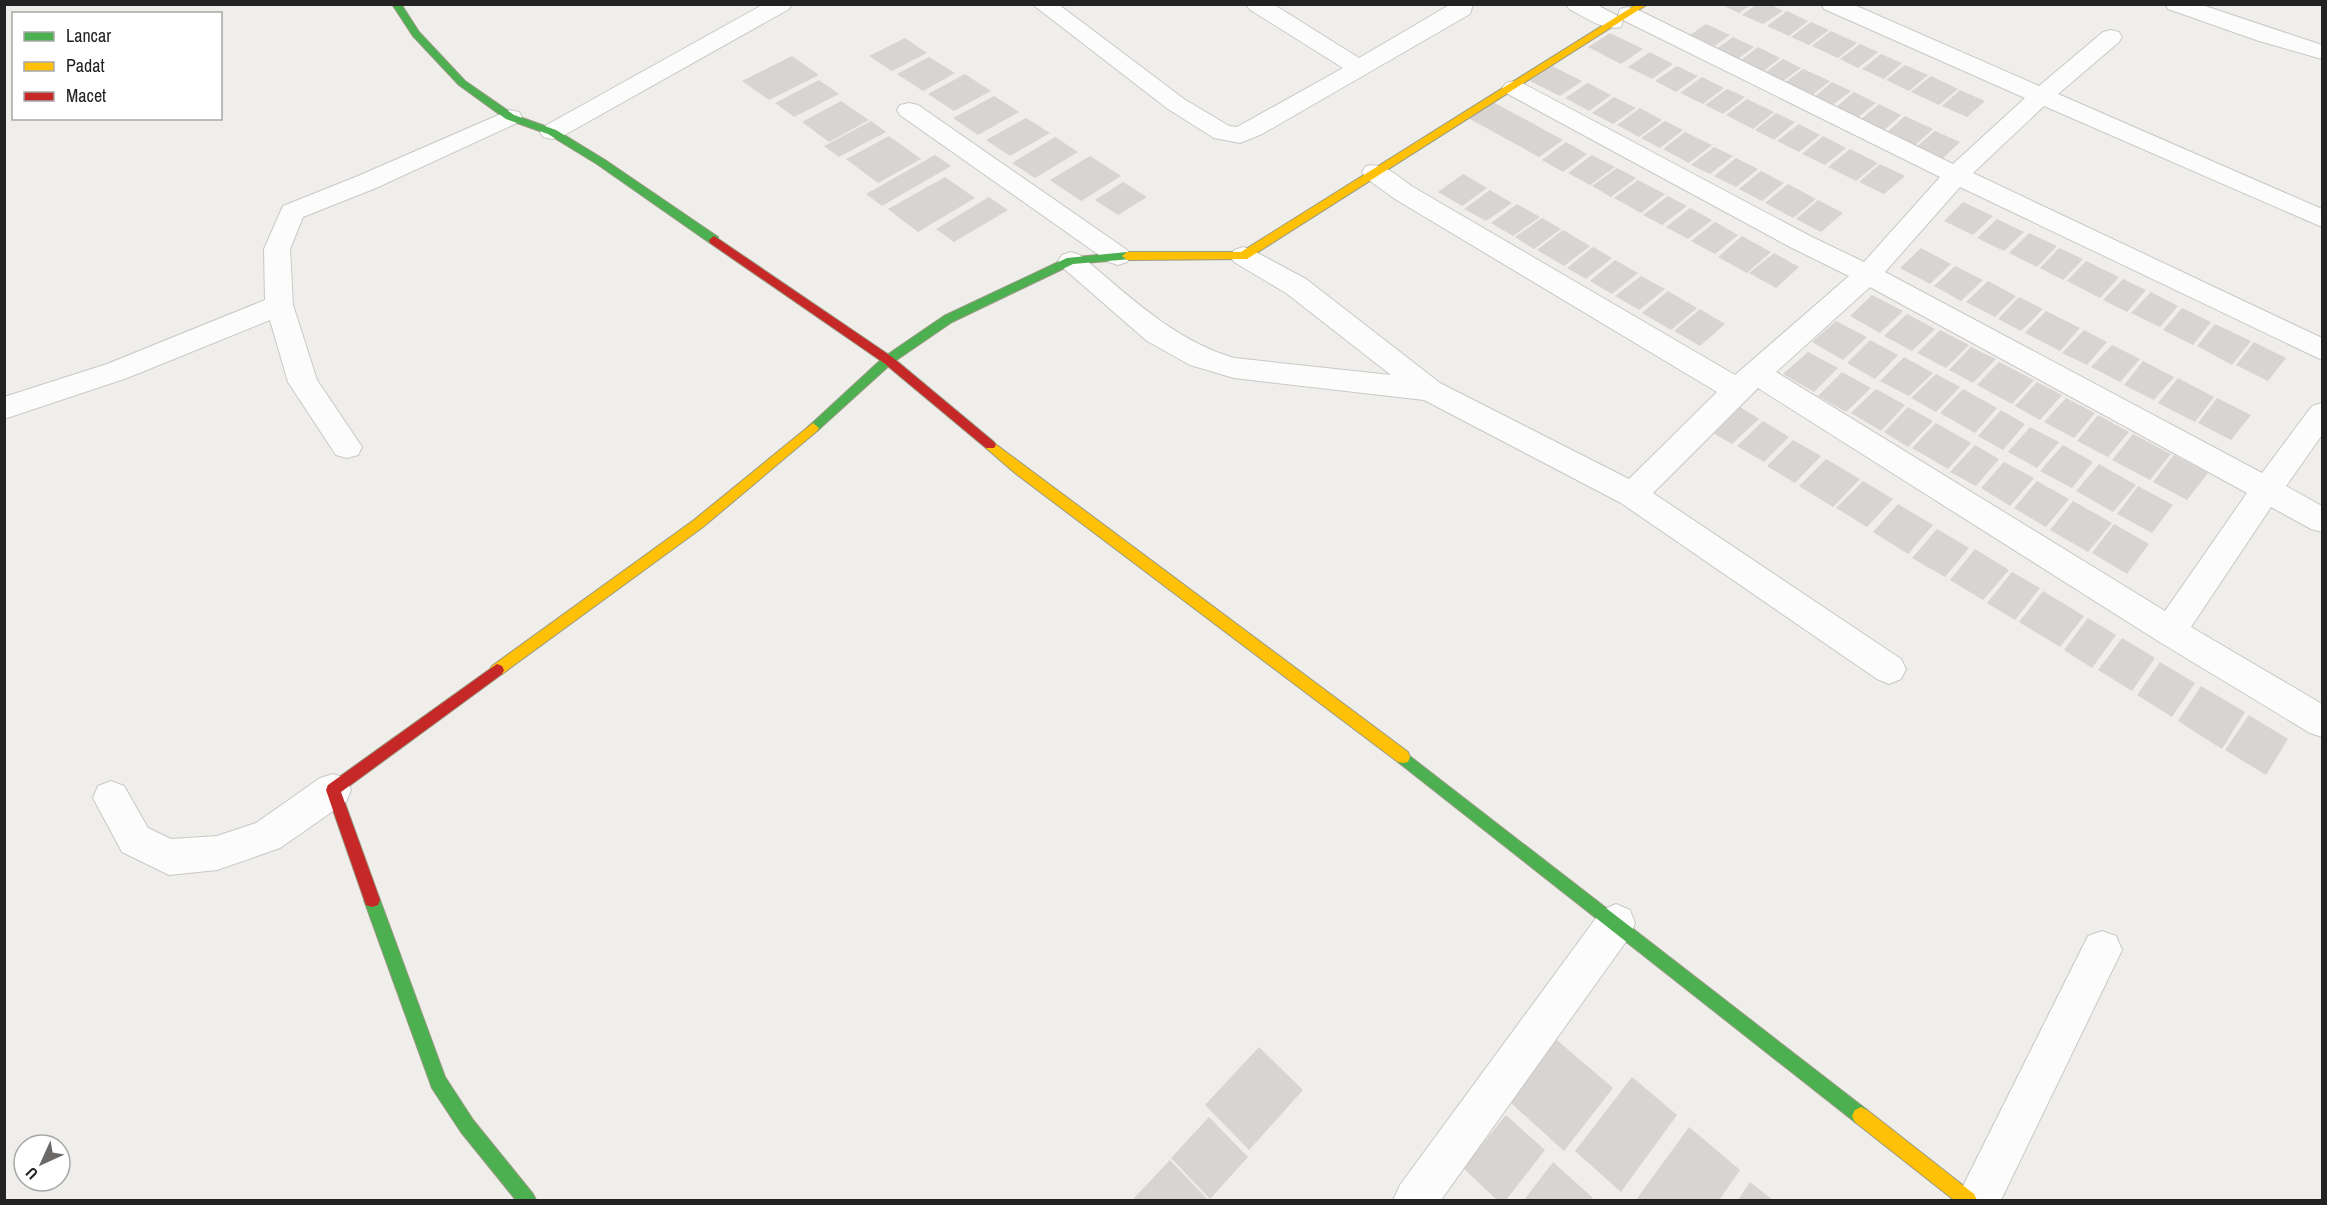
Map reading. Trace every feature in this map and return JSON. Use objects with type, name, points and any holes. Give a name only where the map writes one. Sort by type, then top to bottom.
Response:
[{"type":"street","points":[[396,4],[416,34],[462,83],[510,117],[552,132],[601,162],[888,360],[1019,470],[1398,753],[1968,1200]]},
{"type":"street","points":[[552,132],[781,4]]},
{"type":"street","points":[[1043,4],[1176,104],[1223,134],[1231,136],[1253,129],[1462,9],[1462,4]]},
{"type":"street","points":[[1257,4],[1359,68]]},
{"type":"street","points":[[1577,4],[1628,13],[1956,175],[2322,350]]},
{"type":"street","points":[[1832,4],[2322,219]]},
{"type":"street","points":[[2176,4],[2322,52]]},
{"type":"street","points":[[1243,256],[1375,172],[1514,88],[1628,13]]},
{"type":"street","points":[[1632,495],[1746,382],[1867,275],[1956,175],[2040,97],[2111,38]]},
{"type":"street","points":[[1514,88],[2322,519]]},
{"type":"street","points":[[909,110],[1118,256]]},
{"type":"street","points":[[347,447],[303,382],[279,305],[277,249],[292,212],[367,183],[510,117]]},
{"type":"street","points":[[1375,172],[1404,193],[1746,382],[2322,722]]},
{"type":"street","points":[[111,798],[135,840],[169,857],[217,853],[267,836],[714,512],[765,472],[888,360],[948,319],[1071,261],[1118,256],[1243,256],[1296,286],[1430,390],[1632,495],[1889,669]]},
{"type":"street","points":[[1071,261],[1157,334],[1200,358],[1234,368],[1430,390]]},
{"type":"street","points":[[4,408],[117,371],[279,305]]},
{"type":"street","points":[[2170,632],[2266,490],[2322,414]]},
{"type":"street","points":[[333,790],[438,1082],[467,1126],[527,1200]]},
{"type":"street","points":[[1415,1200],[1616,923]]},
{"type":"street","points":[[1978,1200],[2102,950]]},
{"type":"building","points":[[1720,4],[1752,4],[1739,13]]},
{"type":"building","points":[[1757,4],[1770,4],[1783,11],[1763,24],[1742,15]]},
{"type":"building","points":[[1787,11],[1808,21],[1789,36],[1767,26]]},
{"type":"building","points":[[1811,22],[1829,30],[1809,45],[1791,37]]},
{"type":"building","points":[[1706,24],[1730,35],[1709,50],[1686,38]]},
{"type":"building","points":[[1831,31],[1857,43],[1838,58],[1812,46]]},
{"type":"building","points":[[1610,33],[1643,49],[1621,64],[1588,47]]},
{"type":"building","points":[[1733,37],[1754,47],[1734,62],[1712,52]]},
{"type":"building","points":[[905,38],[927,53],[892,71],[869,56]]},
{"type":"building","points":[[1860,44],[1878,52],[1858,68],[1840,59]]},
{"type":"building","points":[[1758,47],[1780,58],[1760,74],[1737,63]]},
{"type":"building","points":[[1650,52],[1673,64],[1652,79],[1628,67]]},
{"type":"building","points":[[1881,54],[1902,63],[1884,79],[1862,69]]},
{"type":"building","points":[[792,56],[819,75],[769,100],[742,81]]},
{"type":"building","points":[[929,57],[955,73],[923,91],[897,74]]},
{"type":"building","points":[[1783,59],[1801,68],[1780,83],[1762,75]]},
{"type":"building","points":[[1905,65],[1928,75],[1909,91],[1886,80]]},
{"type":"building","points":[[1552,66],[1582,81],[1560,96],[1530,81]]},
{"type":"building","points":[[1677,66],[1698,76],[1676,92],[1655,81]]},
{"type":"building","points":[[1803,69],[1830,81],[1810,97],[1783,84]]},
{"type":"building","points":[[965,74],[991,91],[954,111],[928,94]]},
{"type":"building","points":[[1931,76],[1958,89],[1939,105],[1911,92]]},
{"type":"building","points":[[1702,77],[1724,88],[1703,104],[1680,93]]},
{"type":"building","points":[[819,80],[839,94],[794,117],[775,103]]},
{"type":"building","points":[[1832,82],[1851,91],[1830,107],[1812,99]]},
{"type":"building","points":[[1588,83],[1611,95],[1589,111],[1565,98]]},
{"type":"building","points":[[1727,89],[1745,97],[1723,114],[1705,105]]},
{"type":"building","points":[[1960,90],[1985,101],[1967,117],[1942,106]]},
{"type":"building","points":[[1854,92],[1876,103],[1856,119],[1834,109]]},
{"type":"building","points":[[994,96],[1019,112],[978,135],[953,118]]},
{"type":"building","points":[[1614,97],[1636,108],[1613,124],[1592,113]]},
{"type":"building","points":[[1747,99],[1774,112],[1753,129],[1726,115]]},
{"type":"building","points":[[841,101],[869,120],[829,142],[802,122]]},
{"type":"building","points":[[1493,102],[1563,140],[1539,157],[1468,118]]},
{"type":"building","points":[[1879,104],[1901,115],[1882,132],[1859,121]]},
{"type":"building","points":[[1640,108],[1662,120],[1639,137],[1617,125]]},
{"type":"building","points":[[1776,113],[1795,122],[1774,140],[1755,130]]},
{"type":"building","points":[[1905,116],[1933,129],[1913,147],[1885,134]]},
{"type":"building","points":[[1026,118],[1050,133],[1010,156],[986,140]]},
{"type":"building","points":[[871,121],[886,132],[839,157],[824,146]]},
{"type":"building","points":[[1665,121],[1683,130],[1660,148],[1641,138]]},
{"type":"building","points":[[1799,124],[1820,135],[1799,152],[1777,141]]},
{"type":"building","points":[[1935,131],[1960,142],[1941,160],[1915,148]]},
{"type":"building","points":[[1685,132],[1712,145],[1689,163],[1663,149]]},
{"type":"building","points":[[889,136],[921,159],[878,183],[846,159]]},
{"type":"building","points":[[1823,136],[1846,148],[1825,165],[1802,154]]},
{"type":"building","points":[[1055,137],[1078,152],[1035,178],[1012,163]]},
{"type":"building","points":[[1566,142],[1587,154],[1563,172],[1542,160]]},
{"type":"building","points":[[1714,147],[1733,156],[1710,174],[1691,165]]},
{"type":"building","points":[[1850,149],[1878,163],[1856,181],[1828,167]]},
{"type":"building","points":[[935,155],[951,166],[882,206],[866,194]]},
{"type":"building","points":[[1592,155],[1615,167],[1590,185],[1568,173]]},
{"type":"building","points":[[1090,156],[1121,176],[1081,201],[1050,180]]},
{"type":"building","points":[[1736,158],[1758,169],[1736,187],[1714,176]]},
{"type":"building","points":[[1880,164],[1905,176],[1884,194],[1859,182]]},
{"type":"building","points":[[1617,168],[1636,178],[1611,197],[1592,186]]},
{"type":"building","points":[[1761,171],[1784,183],[1762,201],[1739,189]]},
{"type":"building","points":[[1463,174],[1487,188],[1462,206],[1438,192]]},
{"type":"building","points":[[945,177],[975,198],[918,232],[888,209]]},
{"type":"building","points":[[1638,180],[1665,194],[1641,213],[1614,198]]},
{"type":"building","points":[[1123,182],[1147,197],[1118,215],[1095,200]]},
{"type":"building","points":[[1788,184],[1816,199],[1793,218],[1765,203]]},
{"type":"building","points":[[1490,190],[1512,203],[1486,221],[1464,209]]},
{"type":"building","points":[[1668,196],[1687,206],[1662,225],[1643,215]]},
{"type":"building","points":[[989,197],[1008,210],[954,242],[936,229]]},
{"type":"building","points":[[1818,200],[1843,213],[1821,232],[1796,219]]},
{"type":"building","points":[[1963,202],[1993,216],[1973,235],[1944,221]]},
{"type":"building","points":[[1517,204],[1540,217],[1513,236],[1491,223]]},
{"type":"building","points":[[1690,208],[1712,220],[1688,239],[1666,227]]},
{"type":"building","points":[[1542,218],[1561,229],[1534,249],[1515,237]]},
{"type":"building","points":[[1997,219],[2024,232],[2004,251],[1977,238]]},
{"type":"building","points":[[1715,222],[1738,235],[1715,254],[1691,241]]},
{"type":"building","points":[[1563,230],[1590,246],[1564,266],[1537,250]]},
{"type":"building","points":[[2029,233],[2057,246],[2037,267],[2009,253]]},
{"type":"building","points":[[1742,236],[1771,252],[1747,273],[1718,257]]},
{"type":"building","points":[[1593,247],[1612,258],[1586,279],[1567,268]]},
{"type":"building","points":[[1921,248],[1951,264],[1930,284],[1900,268]]},
{"type":"building","points":[[2059,248],[2083,259],[2063,280],[2040,268]]},
{"type":"building","points":[[1774,253],[1799,267],[1776,288],[1749,273]]},
{"type":"building","points":[[1615,260],[1638,273],[1612,294],[1590,281]]},
{"type":"building","points":[[2086,261],[2119,277],[2100,298],[2067,281]]},
{"type":"building","points":[[1955,266],[1983,280],[1961,301],[1934,286]]},
{"type":"building","points":[[1641,276],[1665,289],[1639,310],[1615,296]]},
{"type":"building","points":[[2123,279],[2146,290],[2127,312],[2103,300]]},
{"type":"building","points":[[1988,281],[2016,296],[1995,317],[1966,302]]},
{"type":"building","points":[[1668,291],[1697,308],[1671,330],[1642,313]]},
{"type":"building","points":[[2151,292],[2178,306],[2160,327],[2131,313]]},
{"type":"building","points":[[1872,295],[1903,311],[1880,333],[1850,316]]},
{"type":"building","points":[[2019,297],[2043,309],[2021,331],[1998,319]]},
{"type":"building","points":[[2182,308],[2211,322],[2193,345],[2163,330]]},
{"type":"building","points":[[1700,309],[1725,324],[1700,346],[1674,331]]},
{"type":"building","points":[[2046,311],[2080,328],[2060,351],[2025,333]]},
{"type":"building","points":[[1907,314],[1935,329],[1912,351],[1884,336]]},
{"type":"building","points":[[1836,321],[1867,337],[1843,360],[1812,342]]},
{"type":"building","points":[[2215,324],[2251,341],[2232,365],[2197,346]]},
{"type":"building","points":[[1940,330],[1969,345],[1946,368],[1917,353]]},
{"type":"building","points":[[2084,330],[2107,342],[2087,365],[2062,353]]},
{"type":"building","points":[[1870,340],[1898,355],[1875,379],[1847,363]]},
{"type":"building","points":[[2254,342],[2286,358],[2268,381],[2236,365]]},
{"type":"building","points":[[2112,345],[2140,359],[2120,382],[2091,367]]},
{"type":"building","points":[[1971,347],[1996,359],[1973,383],[1949,370]]},
{"type":"building","points":[[1808,352],[1838,368],[1814,392],[1783,374]]},
{"type":"building","points":[[1904,357],[1933,373],[1909,396],[1880,381]]},
{"type":"building","points":[[2143,361],[2174,377],[2154,400],[2124,385]]},
{"type":"building","points":[[1999,362],[2034,380],[2012,404],[1977,385]]},
{"type":"building","points":[[1842,372],[1871,388],[1846,412],[1818,396]]},
{"type":"building","points":[[1936,374],[1960,387],[1936,412],[1911,398]]},
{"type":"building","points":[[2178,378],[2214,397],[2195,422],[2158,403]]},
{"type":"building","points":[[2037,382],[2062,395],[2040,420],[2015,406]]},
{"type":"building","points":[[1876,389],[1905,405],[1881,431],[1851,413]]},
{"type":"building","points":[[1963,389],[1997,408],[1975,433],[1940,413]]},
{"type":"building","points":[[2066,398],[2095,413],[2074,438],[2044,422]]},
{"type":"building","points":[[2217,398],[2251,415],[2231,440],[2198,423]]},
{"type":"building","points":[[1737,405],[1759,419],[1732,444],[1710,431]]},
{"type":"building","points":[[1908,407],[1933,421],[1908,447],[1884,432]]},
{"type":"building","points":[[2001,410],[2025,424],[2003,450],[1978,436]]},
{"type":"building","points":[[2098,415],[2129,432],[2108,457],[2077,441]]},
{"type":"building","points":[[1763,421],[1789,437],[1764,462],[1737,446]]},
{"type":"building","points":[[1936,423],[1971,443],[1948,469],[1912,448]]},
{"type":"building","points":[[2030,427],[2059,442],[2037,468],[2008,452]]},
{"type":"building","points":[[2133,434],[2171,454],[2150,480],[2112,460]]},
{"type":"building","points":[[1793,440],[1821,456],[1795,483],[1767,466]]},
{"type":"building","points":[[1975,445],[1999,459],[1976,486],[1950,472]]},
{"type":"building","points":[[2063,445],[2093,462],[2072,488],[2040,471]]},
{"type":"building","points":[[2174,455],[2208,473],[2187,500],[2153,482]]},
{"type":"building","points":[[1826,459],[1860,479],[1833,507],[1799,486]]},
{"type":"building","points":[[2004,462],[2034,478],[2010,506],[1981,488]]},
{"type":"building","points":[[2099,464],[2136,485],[2113,512],[2076,491]]},
{"type":"building","points":[[1863,481],[1893,499],[1867,527],[1836,508]]},
{"type":"building","points":[[2037,481],[2069,499],[2046,527],[2014,508]]},
{"type":"building","points":[[2138,486],[2173,505],[2152,533],[2117,514]]},
{"type":"building","points":[[2073,501],[2112,523],[2088,552],[2050,530]]},
{"type":"building","points":[[1898,504],[1933,525],[1908,554],[1873,532]]},
{"type":"building","points":[[2114,524],[2149,544],[2127,574],[2092,553]]},
{"type":"building","points":[[1937,529],[1969,548],[1945,577],[1912,558]]},
{"type":"building","points":[[1975,549],[2009,570],[1983,600],[1950,580]]},
{"type":"building","points":[[2012,572],[2040,588],[2015,620],[1987,603]]},
{"type":"building","points":[[2043,591],[2084,616],[2060,647],[2019,622]]},
{"type":"building","points":[[2088,618],[2116,635],[2092,668],[2064,650]]},
{"type":"building","points":[[2122,638],[2155,658],[2132,691],[2098,670]]},
{"type":"building","points":[[2160,662],[2195,683],[2172,717],[2137,695]]},
{"type":"building","points":[[2201,686],[2245,712],[2222,749],[2178,721]]},
{"type":"building","points":[[2249,715],[2288,739],[2266,775],[2225,750]]},
{"type":"building","points":[[1551,1035],[1613,1088],[1564,1151],[1502,1095]]},
{"type":"building","points":[[1259,1047],[1303,1090],[1249,1150],[1205,1105]]},
{"type":"building","points":[[1632,1077],[1677,1115],[1621,1192],[1575,1151]]},
{"type":"building","points":[[1506,1115],[1545,1150],[1506,1200],[1497,1200],[1463,1168]]},
{"type":"building","points":[[1209,1117],[1248,1157],[1210,1199],[1171,1158]]},
{"type":"building","points":[[1689,1127],[1740,1170],[1719,1200],[1636,1200]]},
{"type":"building","points":[[1170,1160],[1208,1200],[1136,1200],[1134,1198]]},
{"type":"building","points":[[1553,1162],[1593,1198],[1591,1200],[1524,1200]]},
{"type":"building","points":[[1750,1182],[1773,1200],[1738,1200]]},
{"type":"traffic: fast","points":[[396,4],[416,34],[462,83],[510,117],[552,132],[601,162],[714,240]]},
{"type":"traffic: fast","points":[[813,428],[888,360],[948,319],[1071,261],[1127,256]]},
{"type":"traffic: fast","points":[[1403,757],[1861,1116]]},
{"type":"traffic: fast","points":[[372,900],[438,1082],[467,1126],[527,1200]]},
{"type":"traffic: slow","points":[[1127,256],[1243,256],[1644,4]]},
{"type":"traffic: slow","points":[[497,670],[698,524],[813,428]]},
{"type":"traffic: slow","points":[[990,445],[1019,470],[1403,757]]},
{"type":"traffic: slow","points":[[1861,1116],[1968,1200]]},
{"type":"traffic: jam","points":[[714,240],[888,360],[990,445]]},
{"type":"traffic: jam","points":[[372,900],[333,790],[497,670]]}]
